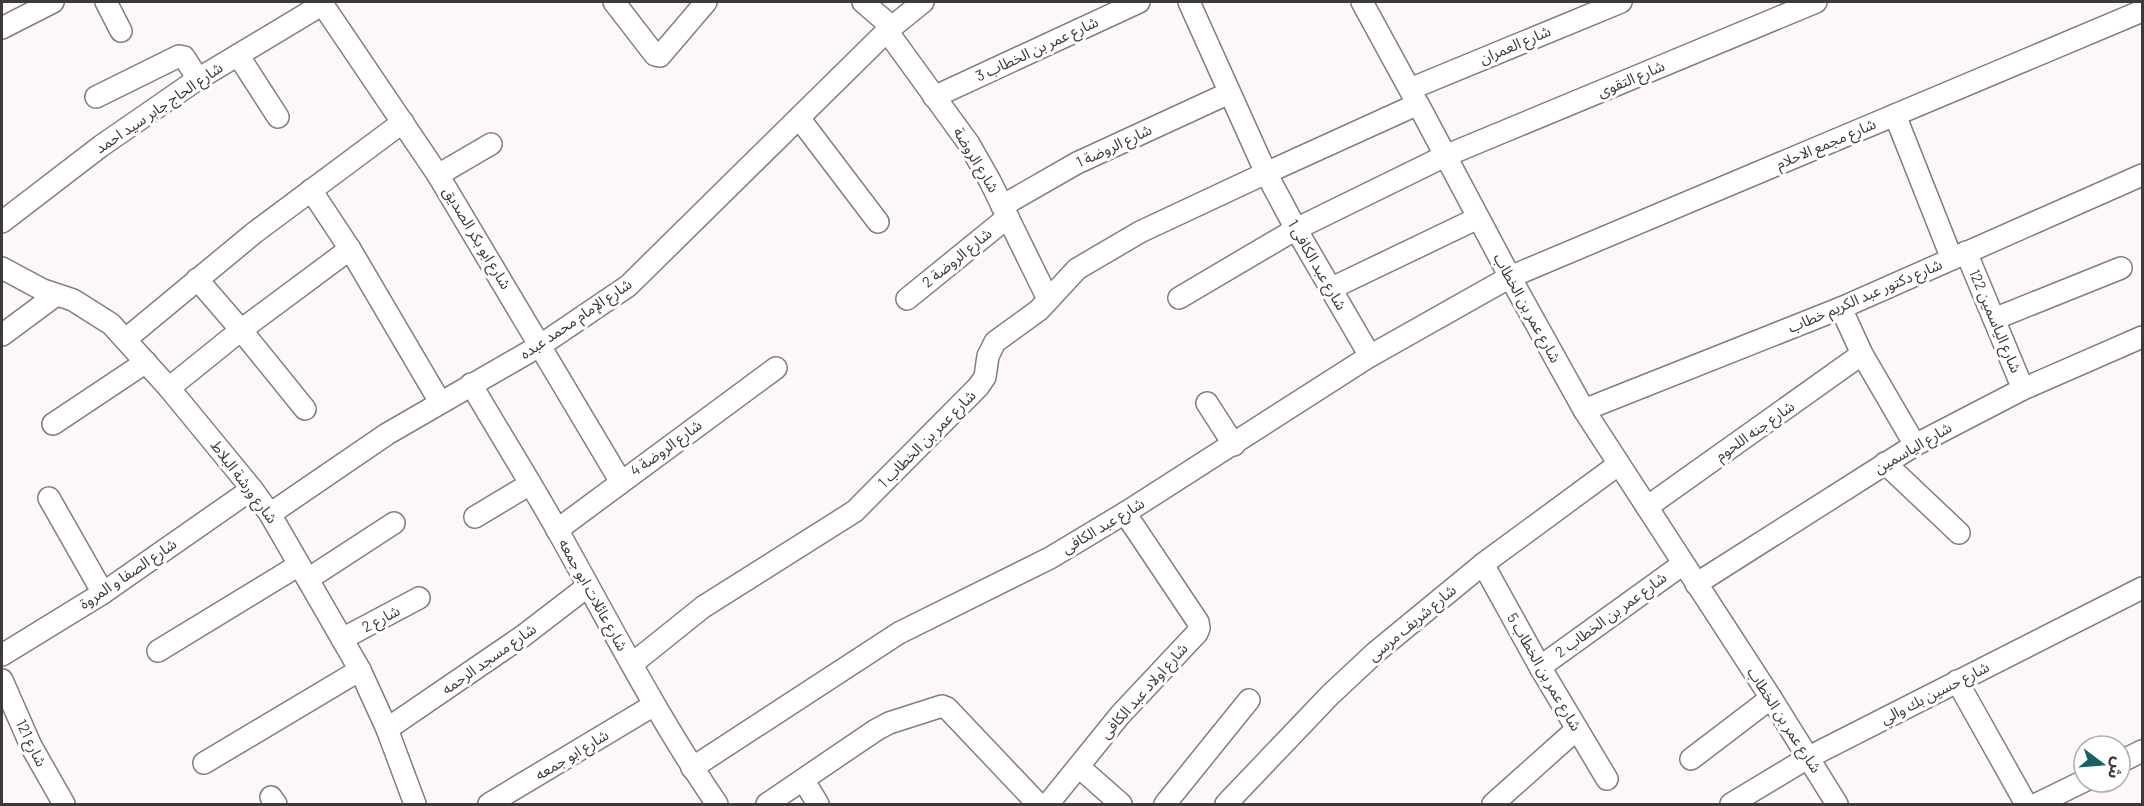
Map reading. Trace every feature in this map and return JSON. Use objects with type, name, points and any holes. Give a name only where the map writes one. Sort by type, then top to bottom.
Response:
[{"type":"street","points":[[2,28],[53,2]]},
{"type":"street","points":[[106,2],[121,31]]},
{"type":"street","points":[[614,2],[654,55],[660,56],[706,2]]},
{"type":"street","name":"شارع الروضة","points":[[863,2],[889,29],[934,97],[969,144],[1048,299]]},
{"type":"street","name":"شارع الإمام محمد عبده","points":[[270,514],[387,434],[541,345],[607,302],[645,271],[889,29],[923,2]]},
{"type":"street","name":"شارع عمر بن الخطاب 3","points":[[934,97],[1139,2]]},
{"type":"street","points":[[1190,2],[1266,173],[1414,97]]},
{"type":"street","name":"شارع عمر بن الخطاب","points":[[1362,2],[1510,278],[1584,410],[1809,757],[1837,804]]},
{"type":"street","name":"شارع العمران","points":[[1414,97],[1621,2]]},
{"type":"street","name":"شارع التقوى","points":[[1179,298],[1296,229],[1445,156],[1816,2]]},
{"type":"street","name":"شارع الحاج جابر سيد احمد","points":[[2,222],[101,146],[198,79],[322,3]]},
{"type":"street","name":"شارع ابو بكر الصديق","points":[[322,3],[438,175],[621,482]]},
{"type":"street","name":"شارع مجمع الاحلام","points":[[1510,278],[2142,11]]},
{"type":"street","points":[[238,55],[278,117]]},
{"type":"street","points":[[96,97],[178,56],[184,57],[198,79]]},
{"type":"street","name":"شارع الروضة 1","points":[[1005,212],[1077,163],[1229,93]]},
{"type":"street","name":"شارع الياسمين 122","points":[[1895,115],[1959,255],[1994,319],[2023,389]]},
{"type":"street","points":[[800,118],[878,222]]},
{"type":"street","points":[[126,339],[197,279],[403,122]]},
{"type":"street","points":[[438,175],[491,144]]},
{"type":"street","name":"شارع عبد الكافى 1","points":[[1266,173],[1370,356]]},
{"type":"street","name":"شارع عمر بن الخطاب 1","points":[[632,664],[703,607],[855,511],[978,387],[985,376],[988,356],[995,342],[1036,311],[1077,269],[1140,232],[1266,173]]},
{"type":"street","name":"شارع دكتور عبد الكريم خطاب","points":[[1584,410],[1841,308],[2142,175]]},
{"type":"street","points":[[311,190],[350,249],[441,402]]},
{"type":"street","name":"شارع الروضة 2","points":[[907,299],[1005,212]]},
{"type":"street","points":[[1330,289],[1478,218]]},
{"type":"street","points":[[170,388],[241,330],[350,249]]},
{"type":"street","name":"شارع ورشة البلاط","points":[[2,268],[12,276],[73,300],[111,324],[170,388],[252,489],[270,514],[360,670],[387,729],[415,804]]},
{"type":"street","points":[[1994,319],[2121,268]]},
{"type":"street","name":"شارع عبد الكافى","points":[[692,768],[899,633],[1050,558],[1234,445],[1370,356],[1510,278]]},
{"type":"street","points":[[197,279],[305,409]]},
{"type":"street","points":[[2,335],[56,295]]},
{"type":"street","points":[[1841,308],[1862,354],[1915,445]]},
{"type":"street","name":"شارع الياسمين","points":[[1696,584],[1915,445],[2023,389],[2142,337]]},
{"type":"street","name":"شارع جنه اللحوم","points":[[1647,507],[1862,354]]},
{"type":"street","points":[[53,424],[146,362]]},
{"type":"street","name":"شارع الروضة 4","points":[[557,530],[776,368]]},
{"type":"street","name":"شارع عائلات ابو جمعه","points":[[471,384],[557,530],[654,705],[717,804]]},
{"type":"street","points":[[1208,403],[1234,445]]},
{"type":"street","name":"شارع شريف مرسى","points":[[1226,804],[1330,695],[1376,652],[1484,564],[1619,464]]},
{"type":"street","points":[[1885,464],[1959,533]]},
{"type":"street","points":[[476,517],[530,484]]},
{"type":"street","name":"شارع الصفا و المروة","points":[[2,655],[103,593],[252,489]]},
{"type":"street","points":[[49,498],[103,593]]},
{"type":"street","name":"شارع اولاد عبد الكافى","points":[[1048,804],[1120,716],[1197,633],[1199,628],[1198,622],[1125,513]]},
{"type":"street","points":[[158,651],[394,523]]},
{"type":"street","name":"شارع عمر بن الخطاب 5","points":[[1484,564],[1540,666],[1607,779]]},
{"type":"street","name":"شارع عمر بن الخطاب 2","points":[[1540,666],[1683,564]]},
{"type":"street","name":"شارع مسجد الرحمه","points":[[387,729],[523,636],[588,586]]},
{"type":"street","name":"شارع حسين بك والي","points":[[1731,804],[1809,757],[2142,588]]},
{"type":"street","name":"شارع 2","points":[[342,639],[419,598]]},
{"type":"street","points":[[204,763],[360,670]]},
{"type":"street","name":"شارع 121","points":[[2,680],[31,746],[64,804]]},
{"type":"street","points":[[1957,681],[2026,804]]},
{"type":"street","points":[[1691,759],[1771,698]]},
{"type":"street","points":[[1165,804],[1249,700]]},
{"type":"street","name":"شارع ابو جمعه","points":[[489,804],[654,705]]},
{"type":"street","points":[[767,804],[876,730],[889,723],[939,707],[947,708],[1038,804]]},
{"type":"street","points":[[1493,804],[1577,729]]},
{"type":"street","points":[[1079,766],[1121,804]]},
{"type":"street","points":[[804,780],[818,804]]},
{"type":"street","points":[[2037,804],[2072,786]]}]
